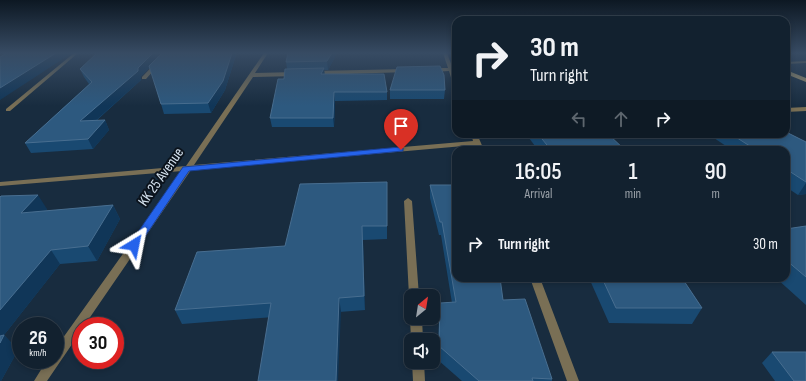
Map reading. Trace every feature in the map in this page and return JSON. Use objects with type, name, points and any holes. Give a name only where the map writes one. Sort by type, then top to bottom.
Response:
[{"type":"main road","points":[[790,74],[806,80]]},
{"type":"street","points":[[8,110],[55,71]]},
{"type":"street","points":[[144,78],[151,71]]},
{"type":"street","name":"KK 25 Avenue","points":[[64,346],[255,71]]},
{"type":"street","points":[[308,74],[391,71]]},
{"type":"street","points":[[252,75],[300,74]]},
{"type":"street","points":[[790,110],[806,109]]},
{"type":"street","points":[[0,184],[452,149]]},
{"type":"street","points":[[408,201],[414,289]]},
{"type":"street","points":[[536,282],[573,381]]},
{"type":"street","name":"KK 25 Avenue","points":[[40,381],[48,369]]},
{"type":"street","points":[[418,369],[419,381]]},
{"type":"building","points":[[0,71],[28,71],[0,88]]},
{"type":"building","points":[[82,71],[138,71],[80,121],[105,120],[88,139],[25,143],[92,82]]},
{"type":"building","points":[[151,71],[226,71],[223,81],[208,103],[161,104]]},
{"type":"building","points":[[285,71],[323,71],[321,74],[384,74],[387,92],[334,92],[333,118],[270,118],[278,79],[284,79]]},
{"type":"building","points":[[396,71],[442,71],[444,75],[445,90],[390,90]]},
{"type":"building","points":[[790,134],[806,142],[806,182],[790,172],[790,146],[750,146],[737,138],[790,138]]},
{"type":"building","points":[[541,138],[612,138],[621,146],[548,146]]},
{"type":"building","points":[[387,182],[387,226],[362,226],[364,296],[339,298],[336,381],[258,381],[271,303],[175,310],[197,252],[285,246],[300,184]]},
{"type":"building","points":[[430,185],[452,185],[452,279],[442,222],[440,222]]},
{"type":"building","points":[[38,195],[21,213],[113,205],[88,246],[51,250],[0,310],[0,197]]},
{"type":"building","points":[[806,226],[806,277],[790,263],[790,228]]},
{"type":"building","points":[[452,282],[501,282],[503,300],[525,299],[552,379],[532,378],[533,381],[479,381],[440,347],[440,303],[456,302]]},
{"type":"building","points":[[604,282],[685,282],[702,308],[616,308]]},
{"type":"building","points":[[4,335],[0,343],[0,336]]},
{"type":"building","points":[[772,352],[806,352],[806,381],[794,381]]},
{"type":"route","points":[[134,245],[186,169],[401,150]]}]
